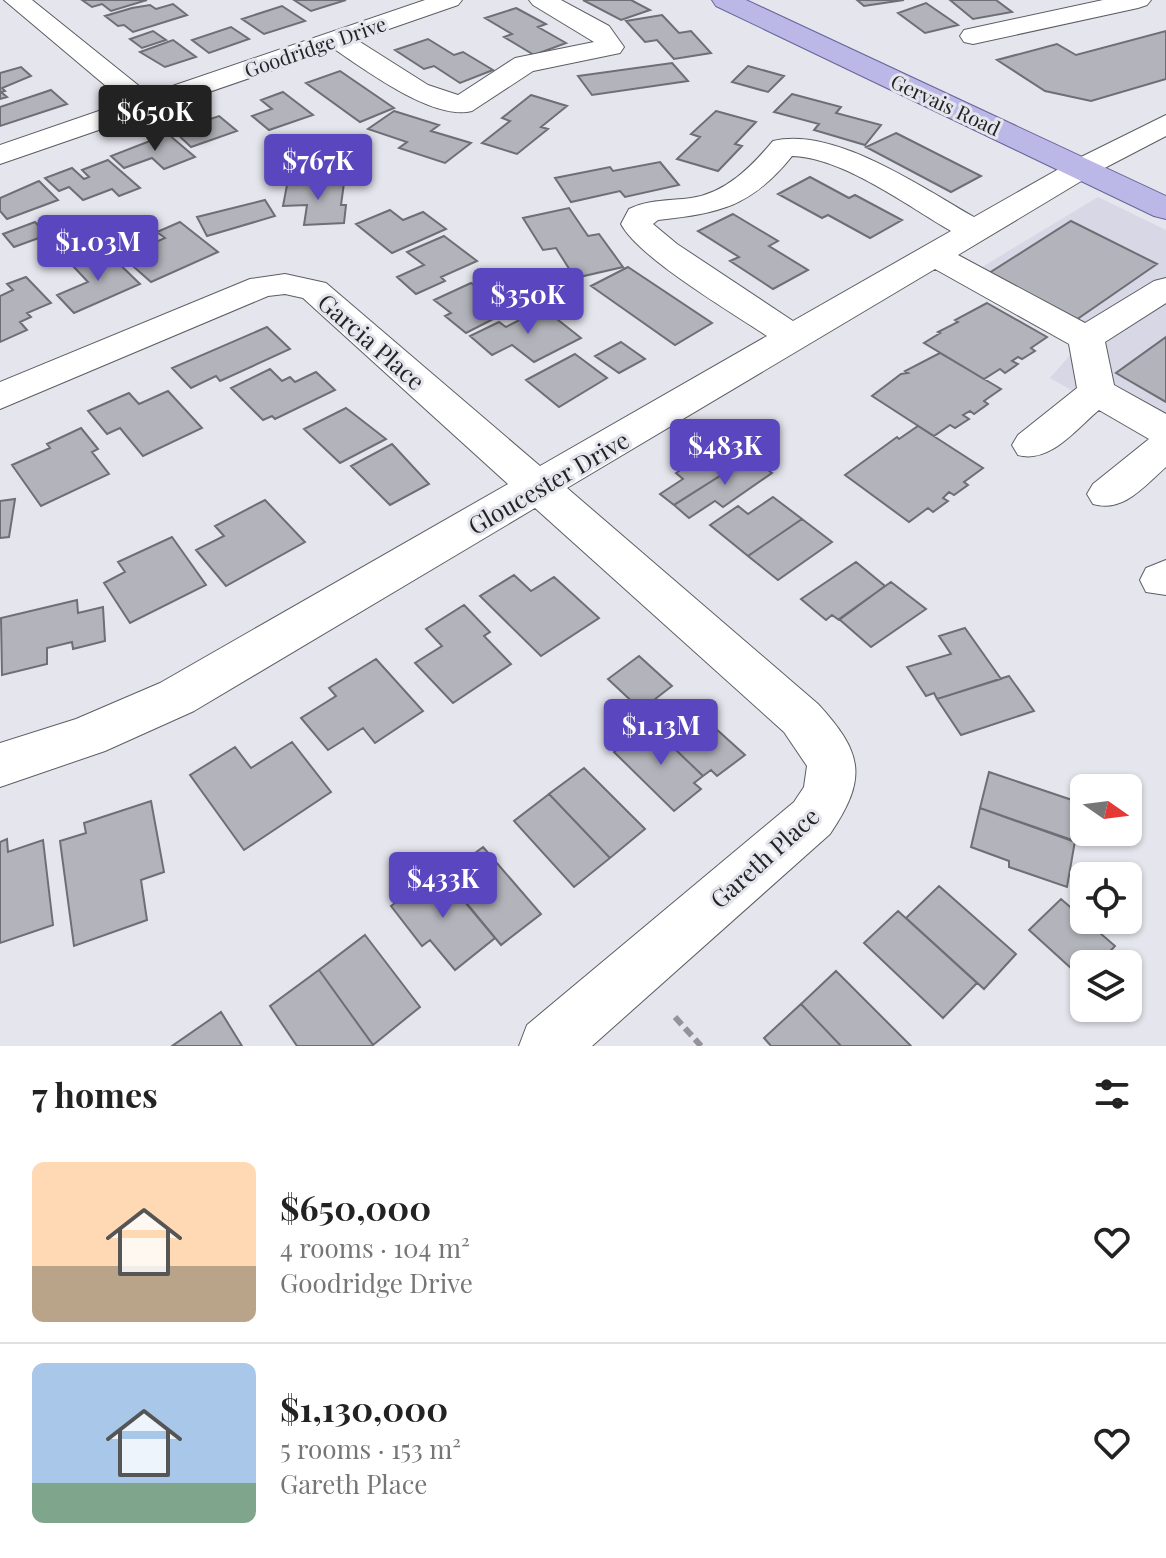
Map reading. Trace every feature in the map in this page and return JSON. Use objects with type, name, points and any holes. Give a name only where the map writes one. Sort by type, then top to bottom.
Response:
[{"type":"main road","name":"Gervais Road","points":[[725,0],[1098,161],[1166,178]]},
{"type":"main road","name":"Gervais Road","points":[[775,0],[1098,161],[1166,209]]},
{"type":"street","points":[[17,0],[145,105]]},
{"type":"street","name":"Goodridge Drive","points":[[0,155],[449,0]]},
{"type":"street","points":[[337,39],[418,91],[462,105],[525,64],[611,47],[600,32],[542,0]]},
{"type":"street","points":[[973,36],[1138,0]]},
{"type":"street","name":"Gloucester Drive","points":[[0,765],[88,736],[177,697],[975,231],[1166,124]]},
{"type":"street","points":[[794,338],[665,251],[639,228],[637,220],[640,216],[654,211],[701,206],[736,194],[757,180],[784,147],[799,146],[842,159],[975,231]]},
{"type":"street","points":[[934,255],[1086,338],[1097,392],[1166,431]]},
{"type":"street","name":"Garcia Place","points":[[0,396],[243,293],[274,284],[296,285],[321,295],[540,487]]},
{"type":"street","points":[[1086,338],[1166,288]]},
{"type":"street","points":[[1032,445],[1097,392]]},
{"type":"street","points":[[1108,494],[1166,446]]},
{"type":"street","name":"Gareth Place","points":[[540,487],[801,718],[830,755],[834,771],[831,788],[812,818],[548,1046]]},
{"type":"path","points":[[675,1017],[701,1046]]},
{"type":"shaded area","points":[[1098,197],[1166,230],[1166,444],[1050,378],[1077,347],[959,281]]},
{"type":"building","points":[[82,0],[147,0],[111,11],[102,4],[92,7]]},
{"type":"building","points":[[294,0],[346,0],[311,11]]},
{"type":"building","points":[[583,0],[631,0],[650,10],[621,20]]},
{"type":"building","points":[[857,0],[904,0],[864,6]]},
{"type":"building","points":[[950,0],[996,0],[1012,12],[973,19]]},
{"type":"building","points":[[926,3],[958,25],[925,33],[898,13]]},
{"type":"building","points":[[173,4],[187,15],[133,32],[105,16],[132,8],[150,5],[156,9]]},
{"type":"building","points":[[282,6],[305,21],[264,34],[242,19]]},
{"type":"building","points":[[516,8],[546,24],[538,27],[566,43],[534,55],[504,37],[512,34],[485,18]]},
{"type":"building","points":[[662,15],[679,33],[691,31],[711,53],[674,59],[657,40],[645,42],[626,21]]},
{"type":"building","points":[[231,27],[249,39],[209,53],[192,40]]},
{"type":"building","points":[[153,31],[166,40],[142,48],[130,39]]},
{"type":"building","points":[[1166,31],[1166,79],[1091,101],[1045,91],[997,60],[1057,44],[1076,55]]},
{"type":"building","points":[[428,39],[454,55],[463,52],[493,70],[460,83],[434,66],[424,69],[395,50]]},
{"type":"building","points":[[173,40],[196,57],[165,67],[140,52]]},
{"type":"building","points":[[672,63],[688,81],[592,95],[578,76]]},
{"type":"building","points":[[748,66],[784,76],[768,92],[732,82]]},
{"type":"building","points":[[21,67],[31,76],[2,88],[5,91],[1,92],[7,97],[0,99],[0,73]]},
{"type":"building","points":[[340,71],[394,108],[360,122],[306,83]]},
{"type":"building","points":[[51,90],[67,104],[0,126],[0,107]]},
{"type":"building","points":[[283,92],[313,115],[269,130],[252,116],[272,109],[261,100]]},
{"type":"building","points":[[792,94],[841,107],[836,113],[881,125],[865,145],[814,130],[819,124],[774,112]]},
{"type":"building","points":[[531,95],[567,106],[541,127],[548,129],[517,154],[482,143],[510,121],[502,118]]},
{"type":"building","points":[[394,111],[439,125],[431,131],[471,143],[445,163],[399,148],[407,142],[368,129]]},
{"type":"building","points":[[716,111],[756,122],[735,144],[742,146],[718,171],[677,159],[700,137],[691,134]]},
{"type":"building","points":[[219,116],[237,131],[191,147],[174,131]]},
{"type":"building","points":[[896,133],[981,176],[951,192],[866,147]]},
{"type":"building","points":[[168,134],[195,157],[164,169],[152,158],[124,168],[111,156]]},
{"type":"building","points":[[108,160],[140,188],[119,196],[112,189],[83,200],[69,187],[59,191],[45,178],[72,168],[84,179],[89,177],[82,170]]},
{"type":"building","points":[[660,162],[679,185],[625,197],[620,191],[571,202],[555,178],[610,167],[613,171]]},
{"type":"building","points":[[810,177],[849,198],[855,195],[902,220],[870,238],[828,215],[822,218],[778,194]]},
{"type":"building","points":[[39,181],[58,200],[7,219],[0,211],[0,198]]},
{"type":"building","points":[[344,183],[341,205],[346,205],[344,223],[304,225],[307,205],[283,206],[287,185]]},
{"type":"building","points":[[265,200],[275,216],[207,236],[197,217]]},
{"type":"building","points":[[569,208],[588,236],[599,234],[623,267],[575,278],[556,248],[543,250],[523,218]]},
{"type":"building","points":[[390,210],[403,220],[423,212],[446,229],[392,253],[356,224]]},
{"type":"building","points":[[733,214],[778,241],[769,246],[808,270],[773,289],[730,261],[739,257],[698,231]]},
{"type":"building","points":[[1071,221],[1157,264],[1073,322],[986,275]]},
{"type":"building","points":[[35,222],[47,235],[14,247],[3,234]]},
{"type":"building","points":[[180,222],[218,252],[151,282],[134,267],[145,262],[133,252],[165,238],[157,232]]},
{"type":"building","points":[[444,236],[477,261],[441,277],[445,281],[416,294],[397,277],[424,265],[407,252]]},
{"type":"building","points":[[107,252],[140,284],[74,313],[57,295],[88,282],[73,266]]},
{"type":"building","points":[[628,267],[712,323],[675,345],[591,286]]},
{"type":"building","points":[[26,277],[51,303],[27,313],[31,317],[20,322],[27,330],[0,342],[0,296],[13,290],[7,284]]},
{"type":"building","points":[[471,283],[509,311],[466,333],[445,316],[451,313],[434,300]]},
{"type":"building","points":[[987,303],[1047,337],[1031,348],[1035,351],[1012,361],[1018,364],[1005,373],[1000,369],[984,379],[924,343],[958,322],[955,320]]},
{"type":"building","points":[[543,308],[581,338],[534,362],[512,345],[492,355],[470,336],[499,322],[506,327]]},
{"type":"building","points":[[267,327],[290,349],[220,381],[216,376],[191,388],[172,368]]},
{"type":"building","points":[[1166,337],[1166,402],[1116,373]]},
{"type":"building","points":[[621,342],[645,359],[619,373],[595,356]]},
{"type":"building","points":[[940,353],[1001,389],[984,401],[988,404],[974,414],[970,411],[963,415],[969,419],[955,428],[950,425],[934,436],[872,396],[901,374],[908,373],[905,371]]},
{"type":"building","points":[[575,354],[607,378],[559,407],[526,380]]},
{"type":"building","points":[[270,369],[282,381],[290,377],[295,382],[316,372],[335,390],[275,419],[272,416],[263,420],[231,388]]},
{"type":"building","points":[[168,391],[202,428],[143,456],[120,428],[107,434],[88,411],[129,393],[139,404]]},
{"type":"building","points":[[346,408],[386,439],[340,463],[304,429]]},
{"type":"building","points":[[918,426],[983,468],[964,482],[968,485],[954,495],[949,492],[943,498],[948,501],[933,512],[928,508],[909,522],[845,475],[897,437],[899,439]]},
{"type":"building","points":[[81,428],[98,449],[92,452],[109,474],[41,506],[12,465],[50,448],[47,444]]},
{"type":"building","points":[[728,440],[750,457],[674,505],[660,494],[683,479],[676,473]]},
{"type":"building","points":[[392,444],[429,484],[390,505],[351,466]]},
{"type":"building","points":[[750,457],[772,473],[723,507],[715,501],[689,518],[674,505]]},
{"type":"building","points":[[773,497],[802,519],[748,556],[710,525],[738,506],[748,514]]},
{"type":"building","points":[[15,499],[9,537],[0,538],[0,501]]},
{"type":"building","points":[[265,500],[305,542],[226,586],[196,550],[224,536],[215,526]]},
{"type":"building","points":[[802,519],[832,542],[778,580],[748,556]]},
{"type":"building","points":[[172,537],[206,585],[130,623],[104,583],[125,572],[118,562]]},
{"type":"building","points":[[856,562],[885,586],[839,620],[832,615],[826,620],[801,599]]},
{"type":"building","points":[[514,575],[531,591],[554,577],[599,618],[541,656],[480,596]]},
{"type":"building","points":[[891,582],[926,609],[871,647],[839,619]]},
{"type":"building","points":[[77,600],[78,613],[103,607],[105,641],[73,649],[72,642],[47,648],[47,664],[2,675],[1,618]]},
{"type":"building","points":[[464,605],[490,632],[484,636],[511,664],[453,703],[415,663],[442,646],[426,629]]},
{"type":"building","points":[[965,628],[1001,679],[937,699],[934,693],[926,696],[907,667],[951,654],[939,636]]},
{"type":"building","points":[[639,656],[672,686],[641,710],[608,679]]},
{"type":"building","points":[[376,659],[423,711],[375,743],[363,728],[328,750],[301,718],[336,696],[329,688]]},
{"type":"building","points":[[1009,676],[1034,711],[961,735],[937,699]]},
{"type":"building","points":[[684,700],[745,755],[717,776],[711,770],[703,776],[650,725]]},
{"type":"building","points":[[650,725],[703,776],[694,783],[701,789],[674,811],[614,752]]},
{"type":"building","points":[[292,742],[331,792],[244,850],[190,775],[235,747],[251,768]]},
{"type":"building","points":[[584,768],[645,829],[610,858],[549,794]]},
{"type":"building","points":[[989,772],[1070,799],[1070,840],[980,808]]},
{"type":"building","points":[[549,794],[610,858],[574,887],[514,821]]},
{"type":"building","points":[[151,801],[164,872],[141,880],[147,920],[74,946],[60,841],[86,833],[84,823]]},
{"type":"building","points":[[980,808],[1070,839],[1070,846],[1074,846],[1067,887],[1009,867],[1009,861],[971,847]]},
{"type":"building","points":[[7,839],[8,852],[43,840],[53,925],[0,943],[0,842]]},
{"type":"building","points":[[483,847],[541,914],[501,945],[444,876]]},
{"type":"building","points":[[439,871],[495,938],[455,970],[430,940],[422,946],[391,906]]},
{"type":"building","points":[[939,886],[1016,954],[984,989],[906,918]]},
{"type":"building","points":[[1061,899],[1070,907],[1070,934],[1101,934],[1115,946],[1111,950],[1070,950],[1070,967],[1029,930]]},
{"type":"building","points":[[898,911],[977,983],[943,1018],[864,943]]},
{"type":"building","points":[[365,935],[420,1007],[373,1045],[319,970]]},
{"type":"building","points":[[319,970],[372,1046],[297,1046],[270,1006]]},
{"type":"building","points":[[836,971],[911,1046],[841,1046],[801,1004]]},
{"type":"building","points":[[801,1004],[841,1046],[771,1046],[764,1038]]},
{"type":"building","points":[[221,1012],[242,1046],[172,1046]]}]
